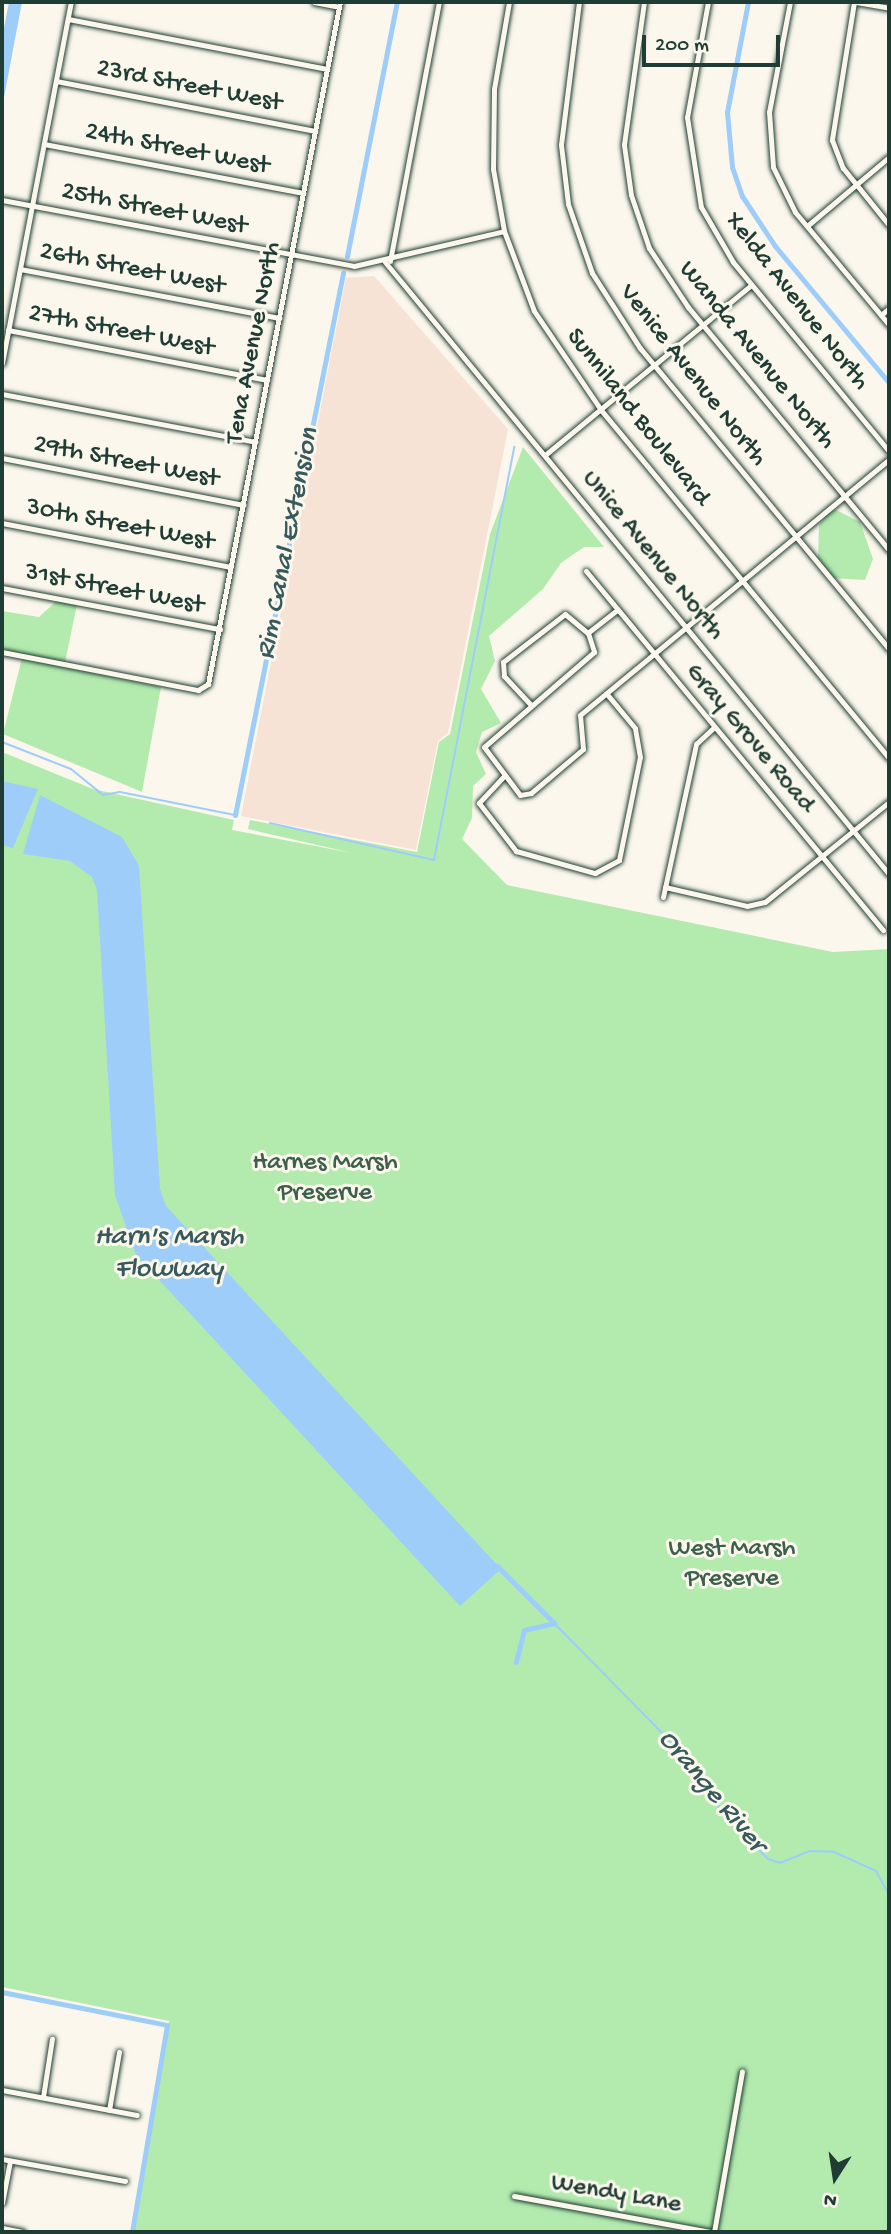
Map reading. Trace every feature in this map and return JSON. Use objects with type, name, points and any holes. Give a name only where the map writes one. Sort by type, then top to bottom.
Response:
[{"type":"street","points":[[2,363],[71,2]]},
{"type":"street","points":[[314,2],[340,4]]},
{"type":"street","points":[[388,262],[439,2]]},
{"type":"street","name":"Sunniland Boulevard","points":[[509,2],[492,125],[504,231],[542,327],[601,410],[889,758]]},
{"type":"street","name":"Venice Avenue North","points":[[579,2],[561,112],[568,204],[599,288],[654,366],[889,649]]},
{"type":"street","name":"Wanda Avenue North","points":[[644,2],[624,111],[627,174],[649,248],[703,325],[889,550]]},
{"type":"street","name":"Xelda Avenue North","points":[[708,2],[690,99],[688,154],[706,218],[751,285],[889,451]]},
{"type":"street","points":[[790,2],[768,136],[778,183],[807,226],[889,325]]},
{"type":"street","points":[[889,8],[855,2],[831,134],[837,158],[889,226]]},
{"type":"street","name":"Tena Avenue North","points":[[2,652],[203,689],[220,629],[340,4]]},
{"type":"street","points":[[68,19],[327,69]]},
{"type":"street","name":"23rd Street West","points":[[56,81],[315,131]]},
{"type":"street","name":"24th Street West","points":[[44,144],[303,193]]},
{"type":"street","points":[[807,226],[889,157]]},
{"type":"street","name":"25th Street West","points":[[2,200],[354,266],[388,262],[504,231]]},
{"type":"street","name":"Unice Avenue North","points":[[388,262],[889,874]]},
{"type":"street","name":"26th Street West","points":[[20,269],[279,318]]},
{"type":"street","points":[[545,455],[751,285]]},
{"type":"street","points":[[881,315],[889,308]]},
{"type":"street","name":"27th Street West","points":[[8,330],[267,380]]},
{"type":"street","points":[[2,394],[255,442]]},
{"type":"street","name":"29th Street West","points":[[2,458],[243,505]]},
{"type":"street","points":[[531,705],[504,676],[503,662],[565,614],[588,633],[594,652],[484,747],[520,794],[531,793],[583,749],[586,740],[577,721],[606,692],[889,459]]},
{"type":"street","name":"30th Street West","points":[[2,523],[232,567]]},
{"type":"street","name":"Gray Grove Road","points":[[586,571],[713,728],[883,930]]},
{"type":"street","name":"31st Street West","points":[[2,587],[220,629]]},
{"type":"street","points":[[588,633],[617,610]]},
{"type":"street","points":[[504,776],[480,803],[516,851],[595,873],[619,860],[640,757],[635,728],[606,692]]},
{"type":"street","points":[[663,897],[696,744],[713,728]]},
{"type":"street","points":[[665,887],[747,906],[765,901],[889,802]]},
{"type":"street","points":[[44,2097],[52,2039]]},
{"type":"street","points":[[109,2110],[119,2052]]},
{"type":"street","points":[[712,2232],[742,2071]]},
{"type":"street","points":[[2,2090],[138,2115]]},
{"type":"street","points":[[2,2159],[125,2181]]},
{"type":"street","points":[[2,2203],[10,2161]]},
{"type":"street","name":"Wendy Lane","points":[[514,2196],[712,2232]]},
{"type":"street","points":[[2,2228],[23,2232]]},
{"type":"shaded area","points":[[374,276],[508,429],[448,733],[438,741],[416,850],[241,816],[346,278]]},
{"type":"green space","name":"Harnes Marsh Preserve","points":[[523,447],[604,547],[584,547],[561,563],[543,589],[489,636],[495,661],[481,689],[501,723],[482,732],[476,752],[486,774],[473,786],[472,818],[462,839],[507,885],[833,952],[889,949],[889,2232],[134,2232],[169,2021],[2,1987],[2,752],[93,789],[234,820],[232,830],[352,853],[248,829],[250,820],[417,852],[439,742],[450,734],[490,534]]},
{"type":"green space","points":[[832,508],[860,522],[873,559],[865,580],[832,578],[818,561],[819,525]]},
{"type":"green space","points":[[61,597],[78,600],[64,667],[161,687],[142,792],[3,734],[23,654],[2,649],[2,611],[39,617]]},
{"type":"water","points":[[9,2],[22,2],[2,108],[2,38]]},
{"type":"water","points":[[2,781],[38,789],[13,848],[2,845]]},
{"type":"water","name":"Harn's Marsh Flowway","points":[[40,795],[122,837],[139,866],[160,1189],[166,1206],[501,1569],[460,1606],[136,1255],[115,1195],[97,890],[92,877],[70,861],[23,854]]},
{"type":"waterway","name":"Rim Canal Extension","points":[[347,256],[397,2]]},
{"type":"waterway","points":[[748,2],[727,112],[732,167],[742,196],[775,246],[889,383]]},
{"type":"waterway","name":"Rim Canal Extension","points":[[235,815],[343,273]]},
{"type":"waterway","points":[[270,823],[434,860],[514,447]]},
{"type":"waterway","points":[[2,742],[71,769],[103,795],[120,792],[235,815]]},
{"type":"waterway","points":[[497,1566],[554,1623]]},
{"type":"waterway","name":"Orange River","points":[[554,1623],[675,1746],[724,1814],[768,1859],[780,1863],[809,1851],[834,1852],[876,1871],[889,1894]]},
{"type":"waterway","points":[[516,1662],[524,1630],[554,1623]]},
{"type":"waterway","name":"Orange River","points":[[889,1911],[889,1954]]},
{"type":"waterway","points":[[2,1992],[167,2025],[132,2232]]},
{"type":"park label","name":"West Marsh Preserve","points":[[732,1565]]}]
